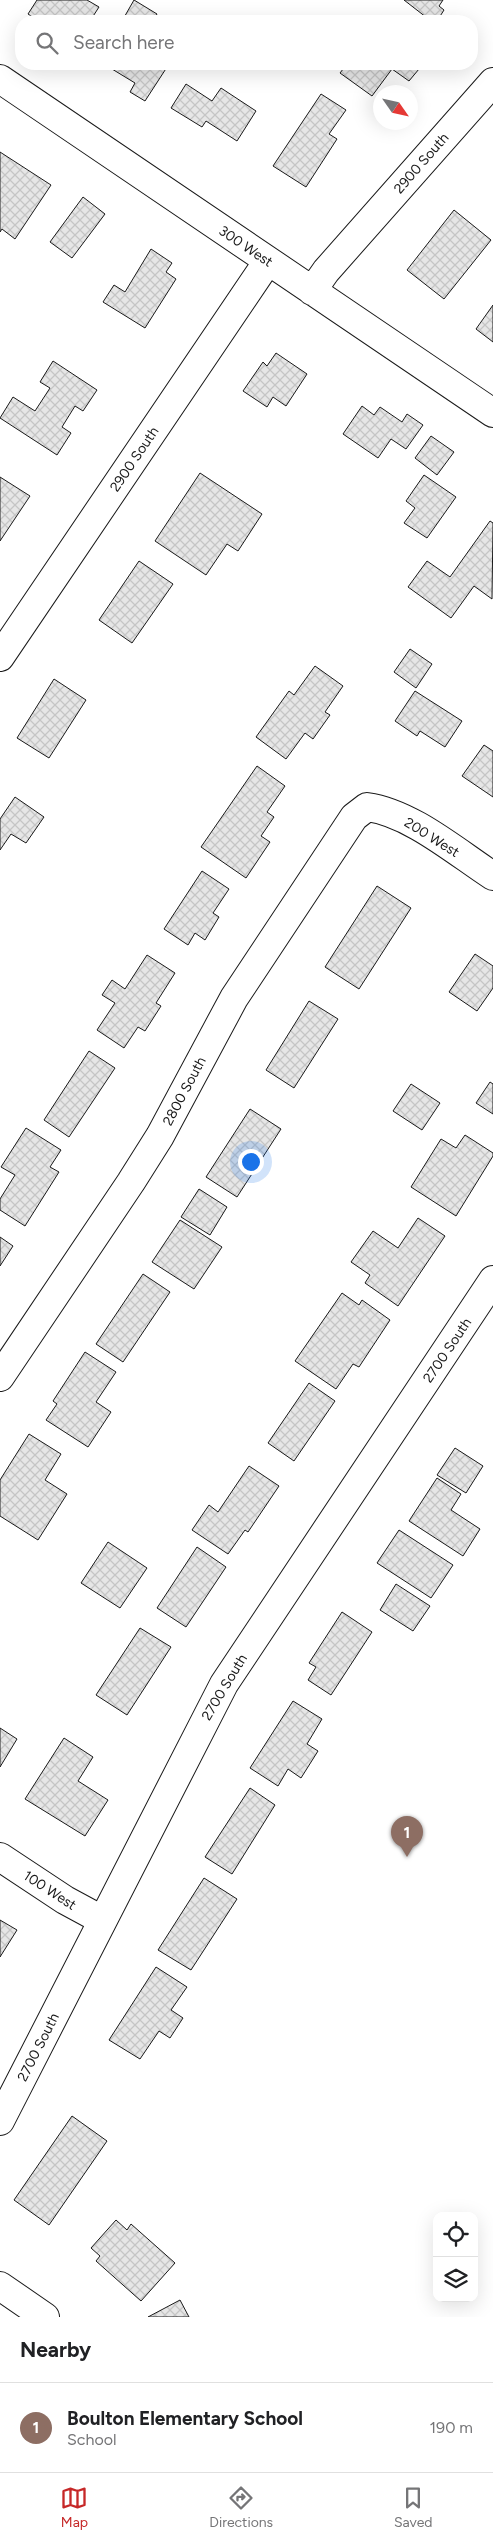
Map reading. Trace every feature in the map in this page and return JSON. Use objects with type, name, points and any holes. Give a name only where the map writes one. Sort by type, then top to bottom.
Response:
[{"type":"street","name":"300 West","points":[[0,79],[493,414]]},
{"type":"street","name":"2900 South","points":[[312,291],[326,271],[493,82]]},
{"type":"street","name":"2900 South","points":[[0,657],[268,261]]},
{"type":"street","name":"200 West","points":[[367,807],[380,809],[412,824],[493,876]]},
{"type":"street","name":"2800 South","points":[[0,1377],[160,1136],[234,998],[354,817],[367,807]]},
{"type":"street","name":"2700 South","points":[[0,2121],[224,1684],[493,1280]]},
{"type":"street","name":"100 West","points":[[0,1857],[65,1900],[102,1920]]},
{"type":"street","points":[[0,2286],[45,2317]]},
{"type":"building","points":[[37,0],[87,0],[99,7],[94,15],[28,14]]},
{"type":"building","points":[[134,0],[157,14],[156,15],[125,15]]},
{"type":"building","points":[[404,0],[443,0],[439,6],[444,10],[441,15],[423,15]]},
{"type":"building","points":[[114,70],[165,70],[145,101],[130,92],[135,83]]},
{"type":"building","points":[[342,70],[391,70],[380,85],[373,85],[372,96],[340,73]]},
{"type":"building","points":[[393,70],[418,70],[409,81]]},
{"type":"building","points":[[186,84],[212,101],[221,88],[256,111],[237,141],[206,121],[202,127],[171,108]]},
{"type":"building","points":[[321,94],[346,110],[329,134],[337,139],[306,187],[273,166]]},
{"type":"building","points":[[0,152],[51,185],[15,239],[2,229],[0,232]]},
{"type":"building","points":[[83,197],[105,214],[72,258],[50,242]]},
{"type":"building","points":[[454,210],[491,240],[444,299],[407,270]]},
{"type":"building","points":[[151,249],[172,263],[166,272],[176,279],[145,328],[103,302],[114,285],[125,292]]},
{"type":"building","points":[[493,305],[493,342],[476,329]]},
{"type":"building","points":[[276,353],[307,374],[286,406],[273,397],[267,407],[243,391],[263,362],[267,366]]},
{"type":"building","points":[[53,361],[97,390],[83,411],[75,406],[62,427],[71,433],[57,455],[0,418],[13,397],[35,411],[50,388],[40,382]]},
{"type":"building","points":[[362,406],[374,415],[380,407],[402,422],[407,414],[423,425],[406,449],[391,439],[378,458],[343,434]]},
{"type":"building","points":[[431,436],[454,452],[437,475],[415,458]]},
{"type":"building","points":[[200,473],[262,514],[238,551],[227,544],[206,575],[155,541]]},
{"type":"building","points":[[424,475],[456,497],[427,538],[404,523],[415,508],[406,501]]},
{"type":"building","points":[[0,477],[30,496],[0,541]]},
{"type":"building","points":[[490,521],[493,523],[492,599],[474,586],[451,618],[408,587],[427,561],[450,577]]},
{"type":"building","points":[[139,561],[173,584],[132,643],[99,620]]},
{"type":"building","points":[[410,649],[432,664],[416,688],[394,672]]},
{"type":"building","points":[[315,666],[343,686],[325,712],[330,715],[313,739],[305,733],[286,759],[256,737],[289,691],[294,695]]},
{"type":"building","points":[[54,679],[86,700],[49,758],[17,738]]},
{"type":"building","points":[[415,691],[462,721],[445,747],[420,731],[417,736],[395,721]]},
{"type":"building","points":[[484,745],[493,751],[493,797],[462,776]]},
{"type":"building","points":[[257,766],[285,786],[267,812],[274,817],[261,836],[270,842],[246,878],[201,847]]},
{"type":"building","points":[[15,797],[44,817],[26,843],[11,834],[0,850],[0,819]]},
{"type":"building","points":[[202,871],[229,889],[213,913],[219,917],[205,940],[195,933],[188,945],[164,929]]},
{"type":"building","points":[[377,886],[411,908],[359,989],[325,967]]},
{"type":"building","points":[[475,954],[493,966],[493,988],[477,1011],[449,992]]},
{"type":"building","points":[[147,955],[175,973],[156,1003],[161,1006],[145,1031],[138,1027],[124,1048],[97,1030],[115,1003],[102,995],[112,980],[125,989]]},
{"type":"building","points":[[309,1001],[338,1019],[294,1088],[266,1070]]},
{"type":"building","points":[[89,1051],[115,1068],[69,1137],[44,1120]]},
{"type":"building","points":[[490,1082],[493,1084],[493,1114],[476,1103]]},
{"type":"building","points":[[411,1084],[440,1103],[422,1130],[393,1111]]},
{"type":"building","points":[[250,1109],[281,1129],[237,1197],[206,1177]]},
{"type":"building","points":[[26,1128],[61,1150],[50,1167],[59,1172],[25,1226],[0,1210],[0,1199],[15,1175],[1,1167]]},
{"type":"building","points":[[465,1135],[493,1153],[493,1156],[456,1216],[411,1187],[441,1139],[456,1148]]},
{"type":"building","points":[[199,1189],[227,1207],[210,1235],[181,1217]]},
{"type":"building","points":[[418,1218],[445,1236],[398,1306],[365,1283],[370,1275],[351,1262],[373,1231],[398,1248]]},
{"type":"building","points":[[180,1220],[222,1247],[194,1289],[152,1262]]},
{"type":"building","points":[[0,1237],[13,1246],[0,1266]]},
{"type":"building","points":[[143,1274],[170,1292],[123,1362],[96,1344]]},
{"type":"building","points":[[342,1293],[359,1305],[362,1300],[390,1320],[359,1367],[353,1364],[336,1389],[295,1361]]},
{"type":"building","points":[[85,1352],[116,1372],[96,1402],[111,1412],[88,1447],[46,1420],[57,1404],[53,1401]]},
{"type":"building","points":[[309,1383],[335,1401],[294,1461],[268,1443]]},
{"type":"building","points":[[29,1434],[61,1454],[45,1480],[67,1494],[38,1540],[0,1516],[0,1480]]},
{"type":"building","points":[[455,1448],[483,1466],[466,1493],[437,1475]]},
{"type":"building","points":[[249,1466],[279,1486],[248,1532],[245,1530],[228,1554],[192,1530],[209,1505],[218,1512]]},
{"type":"building","points":[[437,1478],[461,1494],[451,1510],[480,1529],[463,1556],[409,1521]]},
{"type":"building","points":[[399,1530],[453,1565],[431,1598],[377,1563]]},
{"type":"building","points":[[108,1542],[147,1568],[120,1608],[81,1583]]},
{"type":"building","points":[[197,1547],[226,1567],[186,1627],[157,1608]]},
{"type":"building","points":[[396,1584],[430,1606],[413,1631],[380,1610]]},
{"type":"building","points":[[342,1612],[372,1632],[331,1695],[308,1680],[316,1667],[309,1663]]},
{"type":"building","points":[[140,1628],[171,1647],[127,1715],[96,1695]]},
{"type":"building","points":[[293,1701],[322,1719],[307,1744],[318,1751],[301,1778],[288,1769],[278,1786],[250,1768]]},
{"type":"building","points":[[0,1728],[17,1739],[0,1767]]},
{"type":"building","points":[[64,1738],[93,1757],[78,1781],[108,1800],[85,1836],[25,1799]]},
{"type":"building","points":[[250,1788],[275,1805],[232,1874],[205,1857]]},
{"type":"building","points":[[204,1878],[237,1899],[191,1970],[158,1950]]},
{"type":"building","points":[[0,1920],[17,1930],[0,1957]]},
{"type":"building","points":[[156,1967],[187,1987],[171,2010],[183,2018],[170,2038],[159,2031],[140,2059],[109,2040]]},
{"type":"building","points":[[72,2116],[107,2141],[49,2225],[14,2200]]},
{"type":"building","points":[[116,2220],[127,2230],[131,2224],[175,2263],[141,2301],[96,2261],[100,2256],[91,2248]]},
{"type":"building","points":[[180,2300],[189,2317],[148,2317]]},
{"type":"place","name":"Boulton Elementary School","points":[[407,1857]]}]
